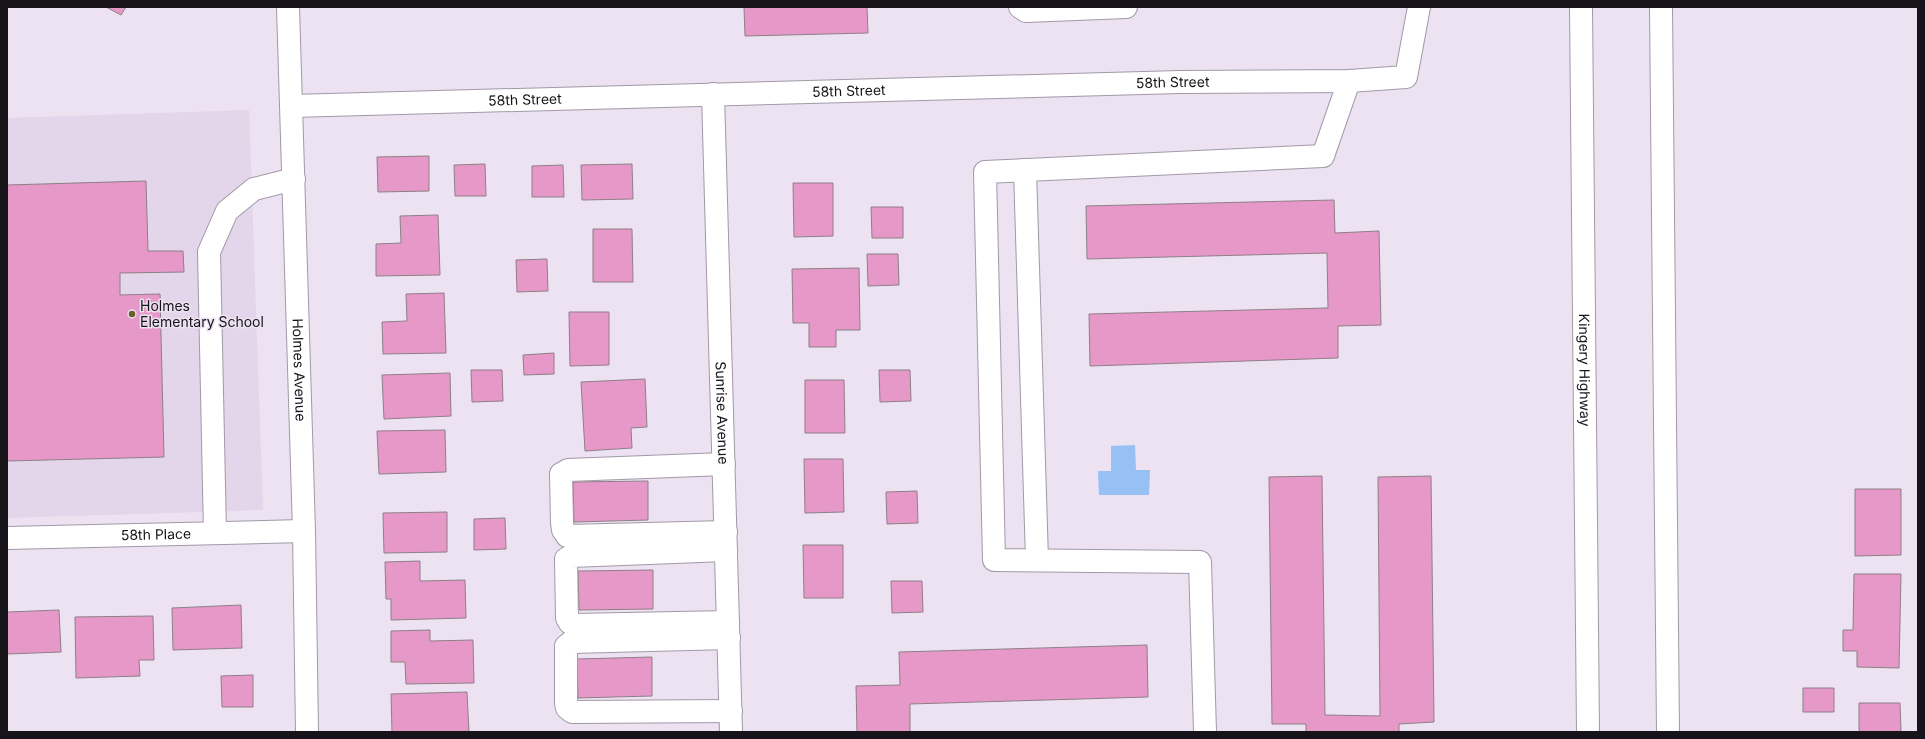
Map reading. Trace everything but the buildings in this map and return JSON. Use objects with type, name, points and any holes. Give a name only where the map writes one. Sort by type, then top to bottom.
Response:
[{"type":"main road","name":"Holmes Avenue","points":[[288,7],[304,531],[307,732]]},
{"type":"main road","points":[[1020,7],[1026,11],[1126,7]]},
{"type":"main road","name":"58th Street","points":[[292,106],[1180,82],[1349,81],[1406,77],[1419,7]]},
{"type":"main road","name":"Kingery Highway","points":[[1581,7],[1588,732]]},
{"type":"main road","points":[[1662,7],[1668,732]]},
{"type":"main road","points":[[1205,732],[1200,562],[994,560],[985,172],[1323,156],[1349,81]]},
{"type":"main road","name":"Sunrise Avenue","points":[[713,94],[731,721]]},
{"type":"main road","points":[[1025,170],[1036,560]]},
{"type":"main road","points":[[216,533],[209,252],[227,211],[254,189],[294,179]]},
{"type":"main road","points":[[724,464],[568,470],[562,474],[562,523],[563,530],[567,536],[726,541]]},
{"type":"main road","name":"58th Place","points":[[7,538],[304,531]]},
{"type":"main road","points":[[726,541],[571,556],[566,559],[567,618],[570,623],[574,625],[728,630]]},
{"type":"main road","points":[[728,630],[571,642],[566,646],[566,703],[567,708],[572,712],[731,721]]},
{"type":"shaded area","name":"Holmes Elementary School","points":[[249,110],[263,510],[7,518],[7,118]]},
{"type":"water","points":[[1135,445],[1136,470],[1150,470],[1149,495],[1099,495],[1098,471],[1111,471],[1111,446]]},
{"type":"place","name":"Holmes Elementary School","points":[[132,314]]}]
